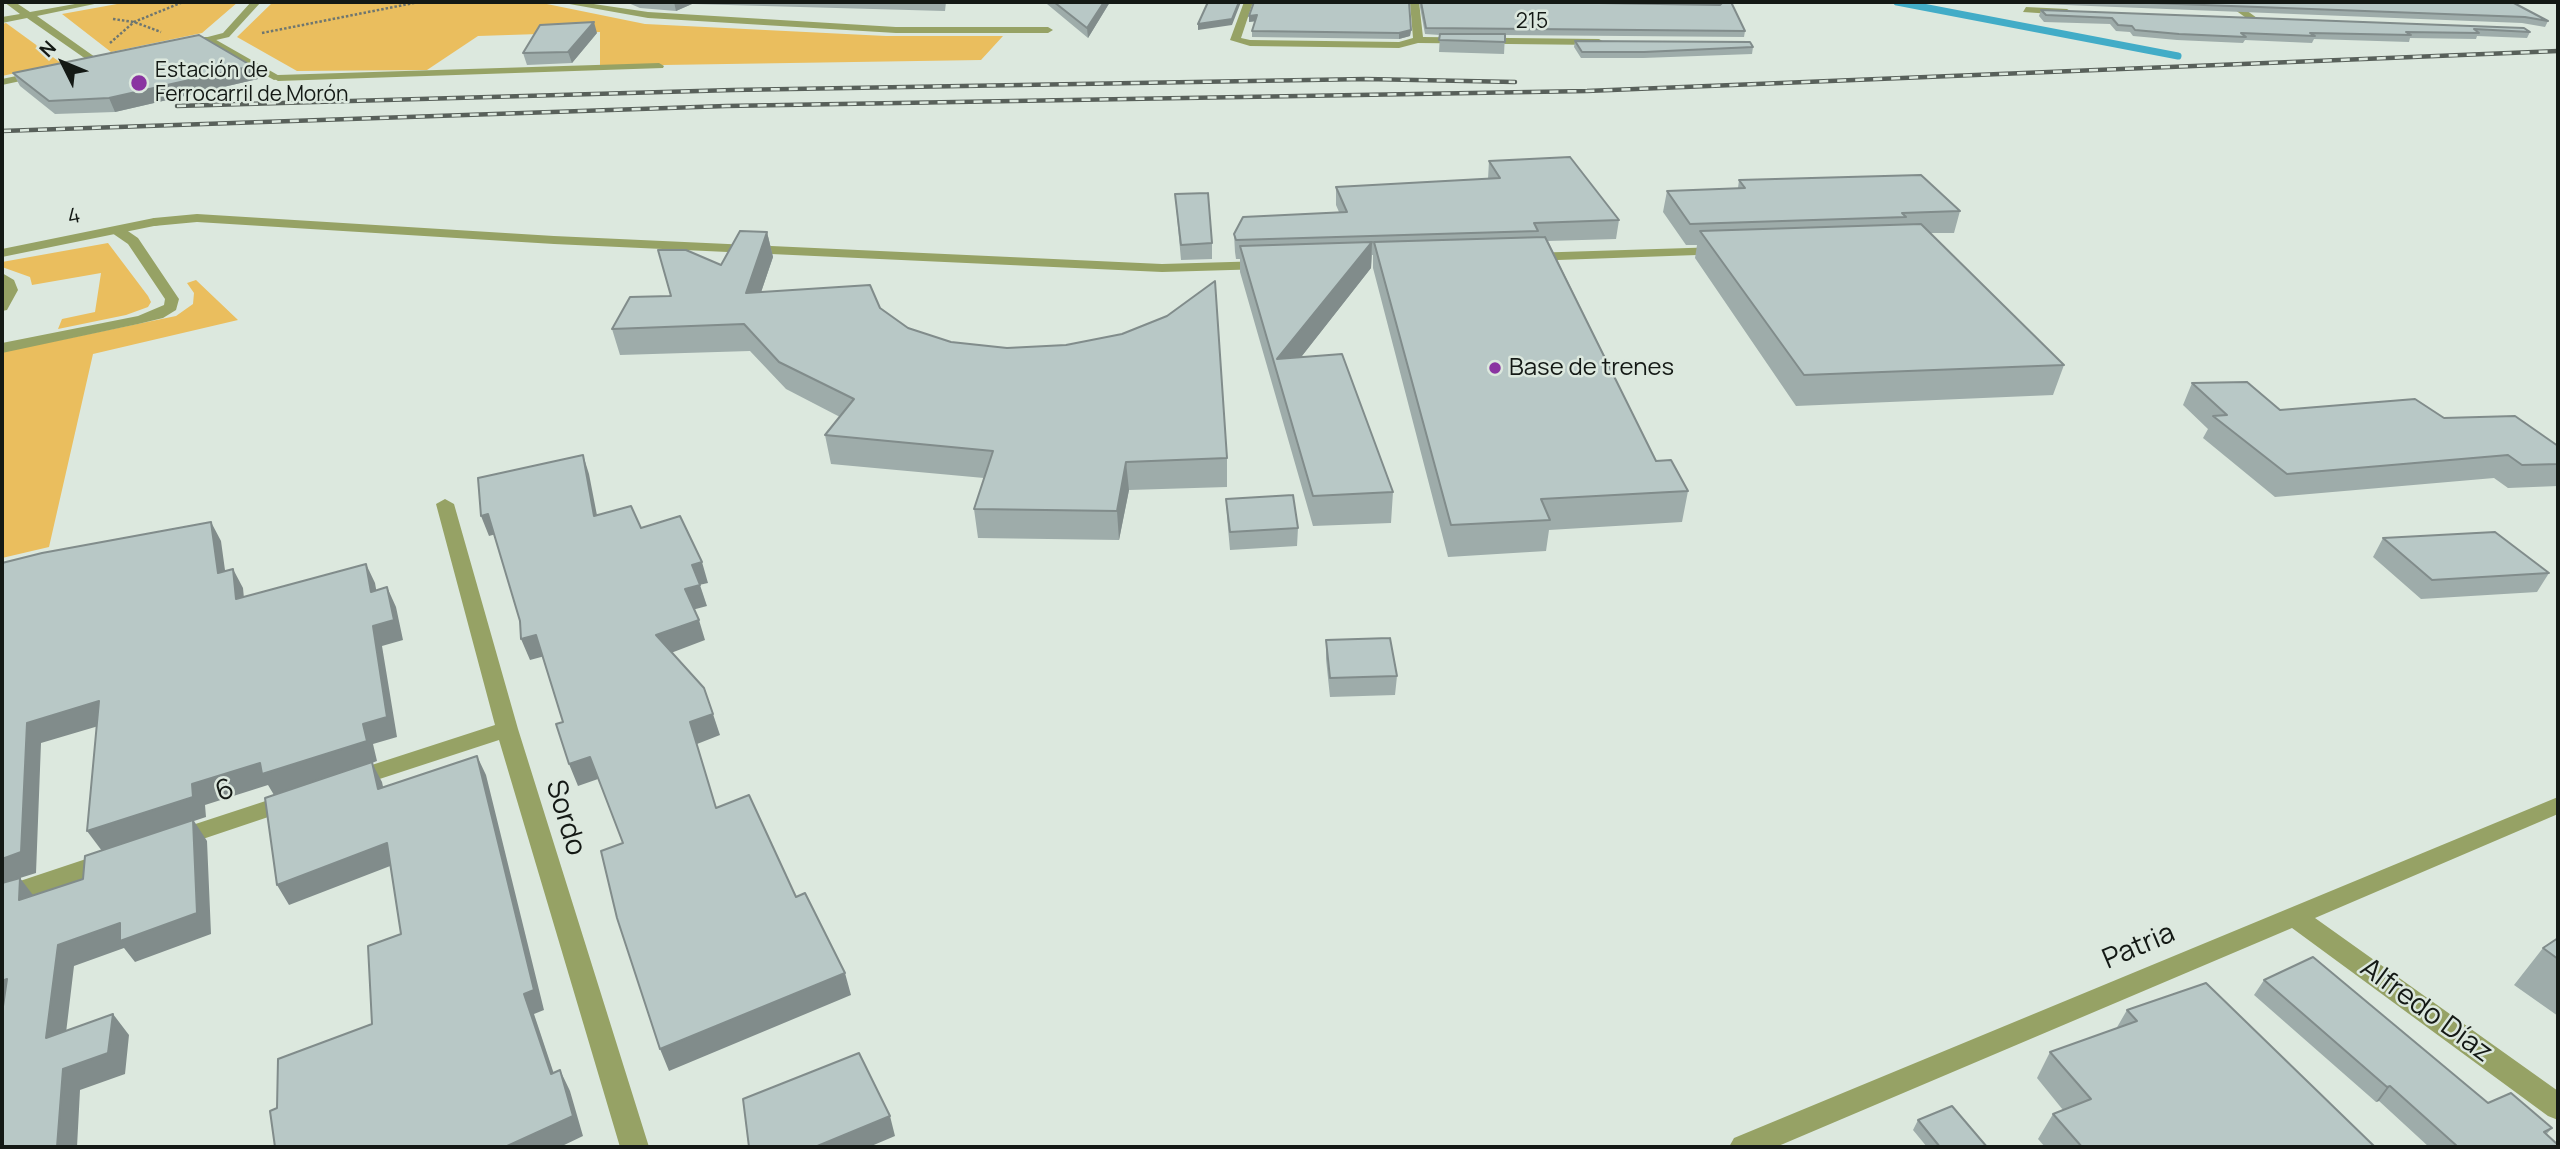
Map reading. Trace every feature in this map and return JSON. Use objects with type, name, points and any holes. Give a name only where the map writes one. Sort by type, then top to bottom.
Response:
[{"type":"street","points":[[9,2],[97,62]]},
{"type":"street","points":[[2,20],[100,2]]},
{"type":"street","points":[[173,47],[226,36],[256,2]]},
{"type":"street","points":[[563,2],[648,15],[896,30],[1048,30]]},
{"type":"street","name":"215","points":[[1248,2],[1235,40],[1399,45],[1418,40],[1606,42]]},
{"type":"street","points":[[1415,2],[1418,40]]},
{"type":"street","points":[[2229,2],[2252,18]]},
{"type":"street","points":[[2026,10],[2082,12]]},
{"type":"street","points":[[2227,18],[2266,19]]},
{"type":"street","points":[[210,41],[278,78],[659,66]]},
{"type":"street","points":[[83,65],[109,60]]},
{"type":"street","points":[[2,82],[56,71]]},
{"type":"street","name":"4","points":[[2,253],[154,222],[197,218],[554,240],[1162,268],[1286,264]]},
{"type":"street","points":[[2,348],[138,320],[171,307],[172,299],[133,241],[117,230]]},
{"type":"street","points":[[1521,257],[1741,251]]},
{"type":"street","points":[[2,277],[9,283],[10,290],[2,307]]},
{"type":"street","name":"Sordo","points":[[444,504],[507,729],[635,1147]]},
{"type":"street","name":"6","points":[[157,845],[507,729]]},
{"type":"street","name":"Patria","points":[[1744,1147],[2558,805]]},
{"type":"street","points":[[2,897],[131,853]]},
{"type":"street","name":"Alfredo Díaz","points":[[2294,916],[2558,1107]]},
{"type":"path","points":[[84,52],[105,47],[134,22],[183,2]]},
{"type":"path","points":[[210,41],[419,2]]},
{"type":"shaded area","points":[[128,2],[238,2],[202,33],[111,52],[62,14]]},
{"type":"shaded area","points":[[273,2],[537,2],[645,24],[886,36],[1003,36],[981,60],[600,66],[600,32],[478,36],[427,70],[297,71],[237,37]]},
{"type":"shaded area","points":[[6,23],[61,63],[2,76],[2,24]]},
{"type":"shaded area","points":[[108,243],[148,296],[151,302],[148,307],[126,315],[58,329],[62,319],[95,312],[101,273],[32,285],[30,277],[2,267],[2,262]]},
{"type":"shaded area","points":[[196,280],[238,320],[93,354],[49,547],[2,558],[2,352],[176,316],[193,304],[194,293],[187,283]]},
{"type":"building","points":[[1054,2],[1104,2],[1087,28]]},
{"type":"building","points":[[1208,2],[1239,2],[1232,19],[1198,24]]},
{"type":"building","points":[[1254,2],[1409,2],[1411,30],[1399,33],[1252,31],[1257,15],[1249,16]]},
{"type":"building","points":[[1421,2],[1720,5],[1723,2],[1731,2],[1745,31],[1426,28]]},
{"type":"building","points":[[2124,2],[2512,2],[2548,21],[2525,17]]},
{"type":"building","points":[[2041,10],[2524,28],[2530,32],[2474,29],[2479,33],[2310,33],[2315,36],[2241,33],[2246,37],[2179,34],[2135,30],[2132,26],[2118,25],[2112,18],[2046,15]]},
{"type":"building","points":[[594,22],[568,52],[523,53],[540,25]]},
{"type":"building","points":[[1440,34],[1505,34],[1505,42],[1439,40]]},
{"type":"building","name":"Estación de Ferrocarril de Morón","points":[[199,35],[252,66],[109,98],[49,101],[13,73]]},
{"type":"building","points":[[1575,41],[1750,42],[1753,47],[1582,52]]},
{"type":"building","points":[[1570,157],[1619,220],[1534,223],[1538,231],[1236,240],[1234,234],[1243,217],[1347,212],[1336,187],[1500,178],[1489,161]]},
{"type":"building","points":[[1921,175],[1960,211],[1902,213],[1906,217],[1690,224],[1667,191],[1745,188],[1739,180]]},
{"type":"building","points":[[1208,193],[1212,243],[1181,245],[1175,194]]},
{"type":"building","points":[[1921,224],[2064,365],[1804,375],[1700,231]]},
{"type":"building","points":[[740,231],[767,232],[746,293],[870,285],[880,308],[908,328],[951,342],[1007,348],[1066,345],[1122,334],[1167,316],[1215,281],[1227,458],[1126,462],[1117,511],[974,509],[993,451],[825,435],[854,399],[779,362],[744,324],[612,329],[630,297],[671,296],[658,250],[686,250],[721,265]]},
{"type":"building","points":[[1545,237],[1656,461],[1671,460],[1688,491],[1541,499],[1550,520],[1451,525],[1374,242]]},
{"type":"building","points":[[1372,242],[1277,359],[1342,354],[1393,492],[1313,496],[1240,246]]},
{"type":"building","points":[[2247,382],[2280,410],[2415,399],[2444,418],[2515,416],[2558,446],[2558,464],[2522,465],[2508,455],[2287,474],[2213,416],[2227,415],[2192,383]]},
{"type":"building","points":[[583,455],[594,516],[631,506],[641,528],[680,516],[702,562],[692,565],[700,585],[685,589],[699,620],[656,635],[704,688],[713,714],[690,722],[716,808],[749,795],[796,897],[805,893],[845,973],[660,1049],[617,918],[601,851],[623,843],[590,757],[569,764],[556,724],[563,722],[536,635],[521,639],[520,621],[488,514],[481,516],[478,478]]},
{"type":"building","points":[[1293,495],[1298,528],[1230,532],[1226,499]]},
{"type":"building","points":[[211,522],[218,573],[233,569],[236,599],[366,564],[371,592],[387,587],[394,620],[373,626],[387,717],[363,724],[367,741],[262,774],[260,763],[192,784],[193,797],[87,831],[99,701],[27,723],[21,852],[2,859],[2,563],[42,553]]},
{"type":"building","points":[[2495,532],[2549,573],[2432,580],[2383,538]]},
{"type":"building","points":[[1390,638],[1397,676],[1330,678],[1326,640]]},
{"type":"building","points":[[477,756],[534,990],[524,994],[551,1074],[560,1070],[573,1116],[505,1147],[275,1147],[270,1111],[277,1108],[278,1059],[372,1024],[368,946],[401,934],[387,843],[277,885],[265,798],[372,762],[378,789]]},
{"type":"building","points":[[193,820],[197,913],[120,941],[120,923],[58,945],[46,1038],[113,1014],[108,1053],[63,1069],[57,1147],[2,1147],[2,1013],[7,979],[2,981],[2,883],[20,878],[19,900],[83,879],[85,856]]},
{"type":"building","points":[[2558,938],[2558,959],[2543,948]]},
{"type":"building","points":[[2313,957],[2488,1103],[2511,1093],[2552,1128],[2544,1132],[2558,1147],[2458,1147],[2264,980]]},
{"type":"building","points":[[2206,983],[2375,1147],[2082,1147],[2053,1114],[2091,1099],[2050,1052],[2137,1021],[2127,1010]]},
{"type":"building","points":[[859,1053],[890,1116],[815,1147],[749,1147],[743,1099]]},
{"type":"building","points":[[1952,1106],[1987,1147],[1940,1147],[1918,1120]]},
{"type":"waterway","points":[[1897,2],[2178,56]]},
{"type":"railway","points":[[2,131],[726,106],[1587,91],[2558,51]]},
{"type":"railway","points":[[177,106],[733,90],[1366,79],[1515,82]]},
{"type":"place","name":"Estación de Ferrocarril de Morón","points":[[139,83]]},
{"type":"place","name":"Base de trenes","points":[[1495,368]]}]
